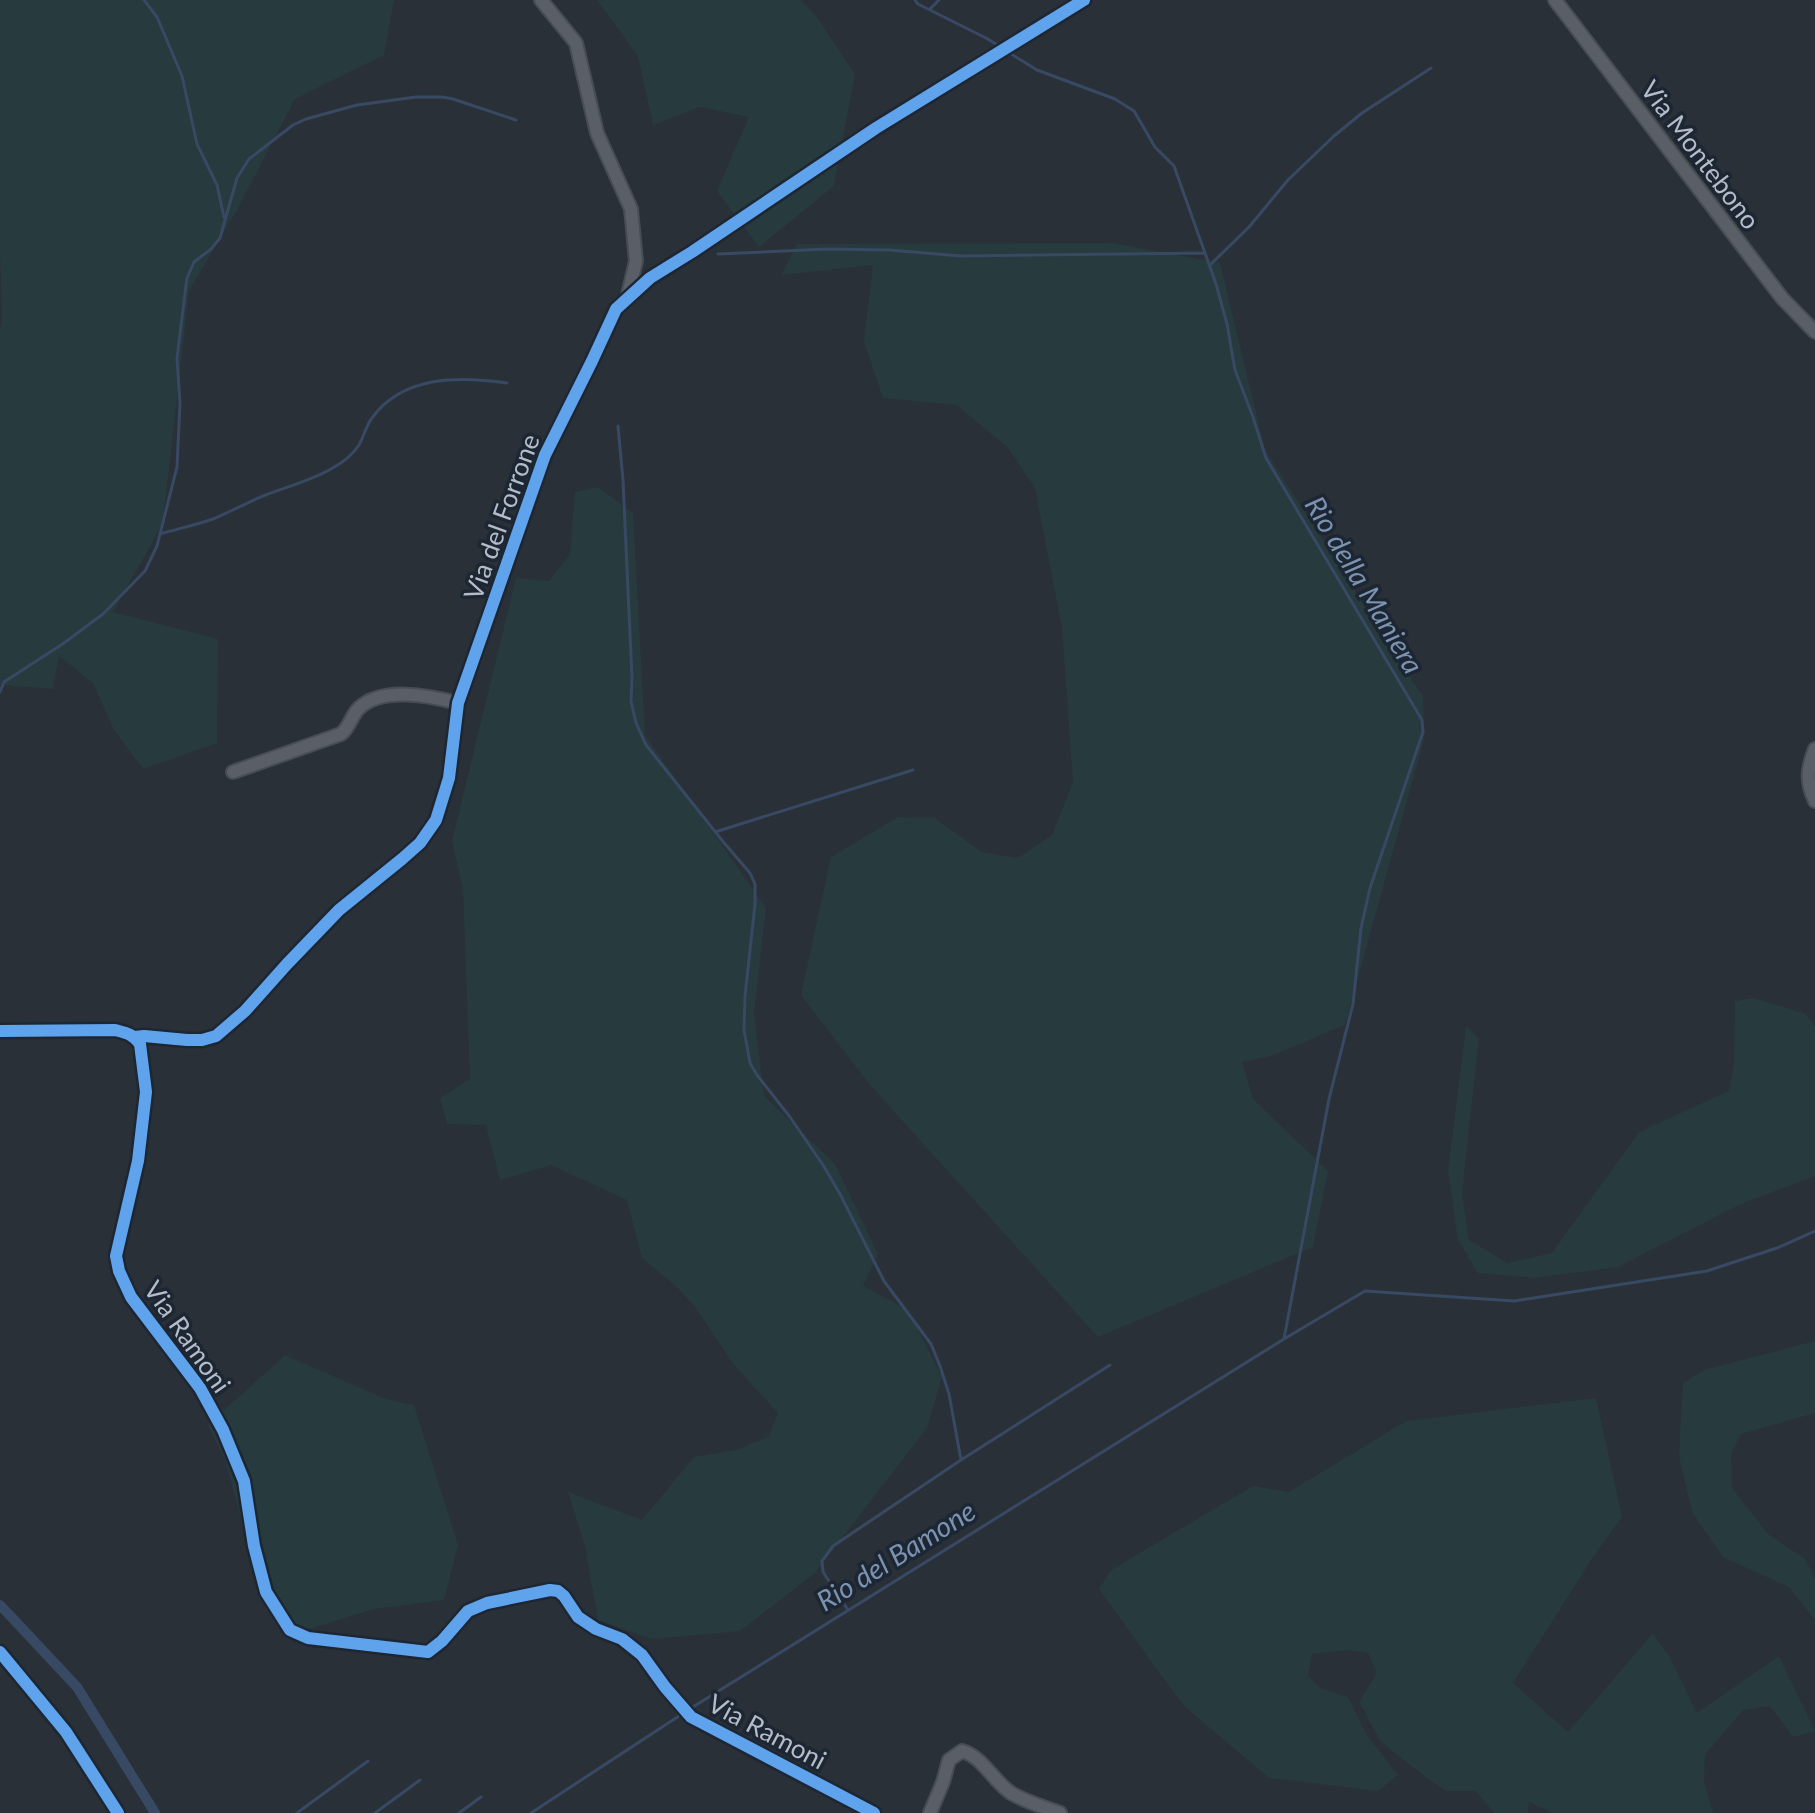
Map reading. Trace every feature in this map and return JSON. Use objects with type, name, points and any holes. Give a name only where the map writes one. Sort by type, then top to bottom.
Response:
[{"type":"street","points":[[541,0],[576,43],[597,133],[631,209],[636,261],[627,299]]},
{"type":"street","name":"Via del Forrone","points":[[135,1037],[202,1040],[216,1036],[245,1011],[339,910],[420,843],[436,820],[449,778],[458,703],[545,455],[616,309],[650,278],[876,128],[1084,0]]},
{"type":"street","name":"Via Montebono","points":[[1555,0],[1782,298],[1815,332]]},
{"type":"street","points":[[233,772],[341,734],[348,728],[358,709],[369,701],[408,694],[458,703]]},
{"type":"street","points":[[1815,749],[1808,769],[1808,786],[1815,801]]},
{"type":"street","points":[[0,1031],[115,1030],[135,1037]]},
{"type":"street","name":"Via Ramoni","points":[[135,1037],[140,1044],[146,1092],[138,1161],[116,1256],[119,1271],[131,1297],[200,1388],[223,1430],[244,1481],[254,1546],[266,1592],[290,1630],[308,1638],[428,1652],[468,1611],[500,1600],[558,1591],[578,1617],[596,1629],[622,1639],[642,1655],[680,1707],[691,1717],[874,1813]]},
{"type":"street","points":[[930,1813],[949,1760],[962,1751],[980,1761],[1009,1791],[1060,1813]]},
{"type":"green space","points":[[0,0],[394,0],[384,55],[295,99],[237,210],[189,291],[163,523],[113,612],[218,639],[217,743],[143,769],[114,730],[93,683],[59,656],[53,689],[0,685]]},
{"type":"green space","points":[[597,0],[801,0],[816,16],[855,74],[834,186],[759,247],[717,191],[749,117],[700,107],[653,125],[638,56]]},
{"type":"green space","points":[[1113,243],[1220,263],[1265,450],[1423,697],[1424,739],[1345,1025],[1271,1056],[1242,1062],[1253,1099],[1328,1171],[1313,1247],[1098,1337],[870,1085],[801,995],[831,857],[898,817],[934,818],[982,852],[1018,858],[1052,835],[1073,782],[1062,628],[1035,488],[1008,448],[957,405],[883,398],[864,341],[873,265],[781,275],[797,244]]},
{"type":"green space","points":[[598,487],[633,513],[645,735],[766,908],[754,1014],[764,1096],[835,1164],[878,1254],[863,1286],[908,1310],[942,1377],[927,1428],[815,1573],[740,1631],[651,1639],[598,1620],[585,1546],[568,1492],[642,1520],[694,1457],[737,1450],[769,1436],[778,1413],[734,1365],[696,1308],[676,1286],[642,1258],[627,1200],[551,1165],[500,1180],[486,1125],[447,1124],[440,1098],[470,1079],[463,889],[452,841],[516,578],[549,581],[570,554],[575,492]]},
{"type":"green space","points":[[1754,998],[1805,1014],[1815,1026],[1815,1176],[1739,1205],[1618,1267],[1534,1278],[1478,1273],[1458,1240],[1448,1171],[1466,1026],[1479,1038],[1462,1193],[1469,1240],[1507,1263],[1552,1253],[1639,1132],[1729,1091],[1734,1064],[1735,1001]]},
{"type":"green space","points":[[1815,1341],[1815,1413],[1741,1434],[1731,1454],[1732,1488],[1768,1534],[1805,1559],[1815,1578],[1815,1620],[1789,1587],[1723,1557],[1692,1512],[1679,1456],[1683,1383],[1704,1370]]},
{"type":"green space","points":[[285,1355],[385,1399],[414,1405],[458,1545],[444,1600],[374,1609],[292,1634],[263,1597],[225,1460],[208,1425]]},
{"type":"green space","points":[[1596,1398],[1622,1517],[1513,1683],[1568,1732],[1653,1633],[1670,1658],[1697,1713],[1779,1656],[1815,1731],[1793,1737],[1770,1706],[1743,1710],[1705,1755],[1704,1782],[1713,1813],[1553,1813],[1529,1802],[1528,1813],[1494,1813],[1476,1791],[1446,1791],[1381,1742],[1359,1702],[1377,1673],[1368,1653],[1347,1650],[1312,1654],[1308,1676],[1322,1689],[1348,1697],[1366,1734],[1398,1775],[1378,1791],[1269,1778],[1183,1705],[1099,1589],[1111,1570],[1253,1486],[1289,1492],[1406,1421]]},
{"type":"waterway","points":[[144,0],[157,17],[182,76],[197,144],[217,185],[224,217]]},
{"type":"waterway","name":"Rio della Maniera","points":[[915,0],[999,46]]},
{"type":"waterway","points":[[930,9],[939,0]]},
{"type":"waterway","name":"Rio della Maniera","points":[[1008,52],[1037,70],[1115,99],[1134,111],[1155,147],[1174,166],[1216,284],[1235,370],[1266,458],[1422,720],[1423,732],[1370,888],[1361,928],[1353,1004],[1329,1099],[1284,1339]]},
{"type":"waterway","points":[[1211,264],[1249,227],[1288,180],[1334,136],[1362,113],[1431,68]]},
{"type":"waterway","points":[[0,692],[4,682],[103,614],[145,571],[157,546],[177,467],[180,403],[177,358],[187,278],[194,262],[220,238],[237,178],[249,159],[293,125],[357,105],[416,97],[442,97],[516,120]]},
{"type":"waterway","points":[[718,254],[828,249],[961,256],[1205,253]]},
{"type":"waterway","points":[[160,534],[213,519],[335,467],[356,449],[370,421],[385,404],[416,386],[470,379],[507,383]]},
{"type":"waterway","points":[[618,426],[623,480],[631,701],[636,723],[646,745],[750,873],[755,884],[744,1030],[750,1063],[823,1165],[884,1281],[931,1344],[949,1394],[961,1460]]},
{"type":"waterway","points":[[715,832],[913,770]]},
{"type":"waterway","name":"Rio del Bamone","points":[[688,1710],[1365,1291],[1514,1301],[1707,1271],[1777,1248],[1815,1231]]},
{"type":"waterway","points":[[848,1610],[823,1572],[822,1561],[833,1546],[1110,1365]]},
{"type":"waterway","points":[[0,1605],[77,1687],[155,1813]]},
{"type":"waterway","name":"Rio del Bamone","points":[[531,1813],[682,1714]]},
{"type":"waterway","points":[[297,1813],[368,1761]]},
{"type":"waterway","points":[[375,1813],[420,1780]]},
{"type":"waterway","points":[[459,1813],[481,1797]]},
{"type":"cycle path","points":[[135,1037],[202,1040],[216,1036],[245,1011],[339,910],[420,843],[436,820],[449,778],[458,703],[545,455],[616,309],[650,278],[876,128],[1084,0]]},
{"type":"cycle path","points":[[0,1031],[115,1030],[132,1036],[140,1044],[146,1092],[138,1161],[116,1256],[119,1271],[131,1297],[200,1388],[223,1430],[244,1481],[254,1546],[266,1592],[290,1630],[308,1638],[428,1652],[468,1611],[487,1603],[558,1591],[578,1617],[596,1629],[622,1639],[642,1655],[691,1717],[874,1813]]},
{"type":"cycle path","points":[[0,1652],[66,1732],[118,1813]]}]
